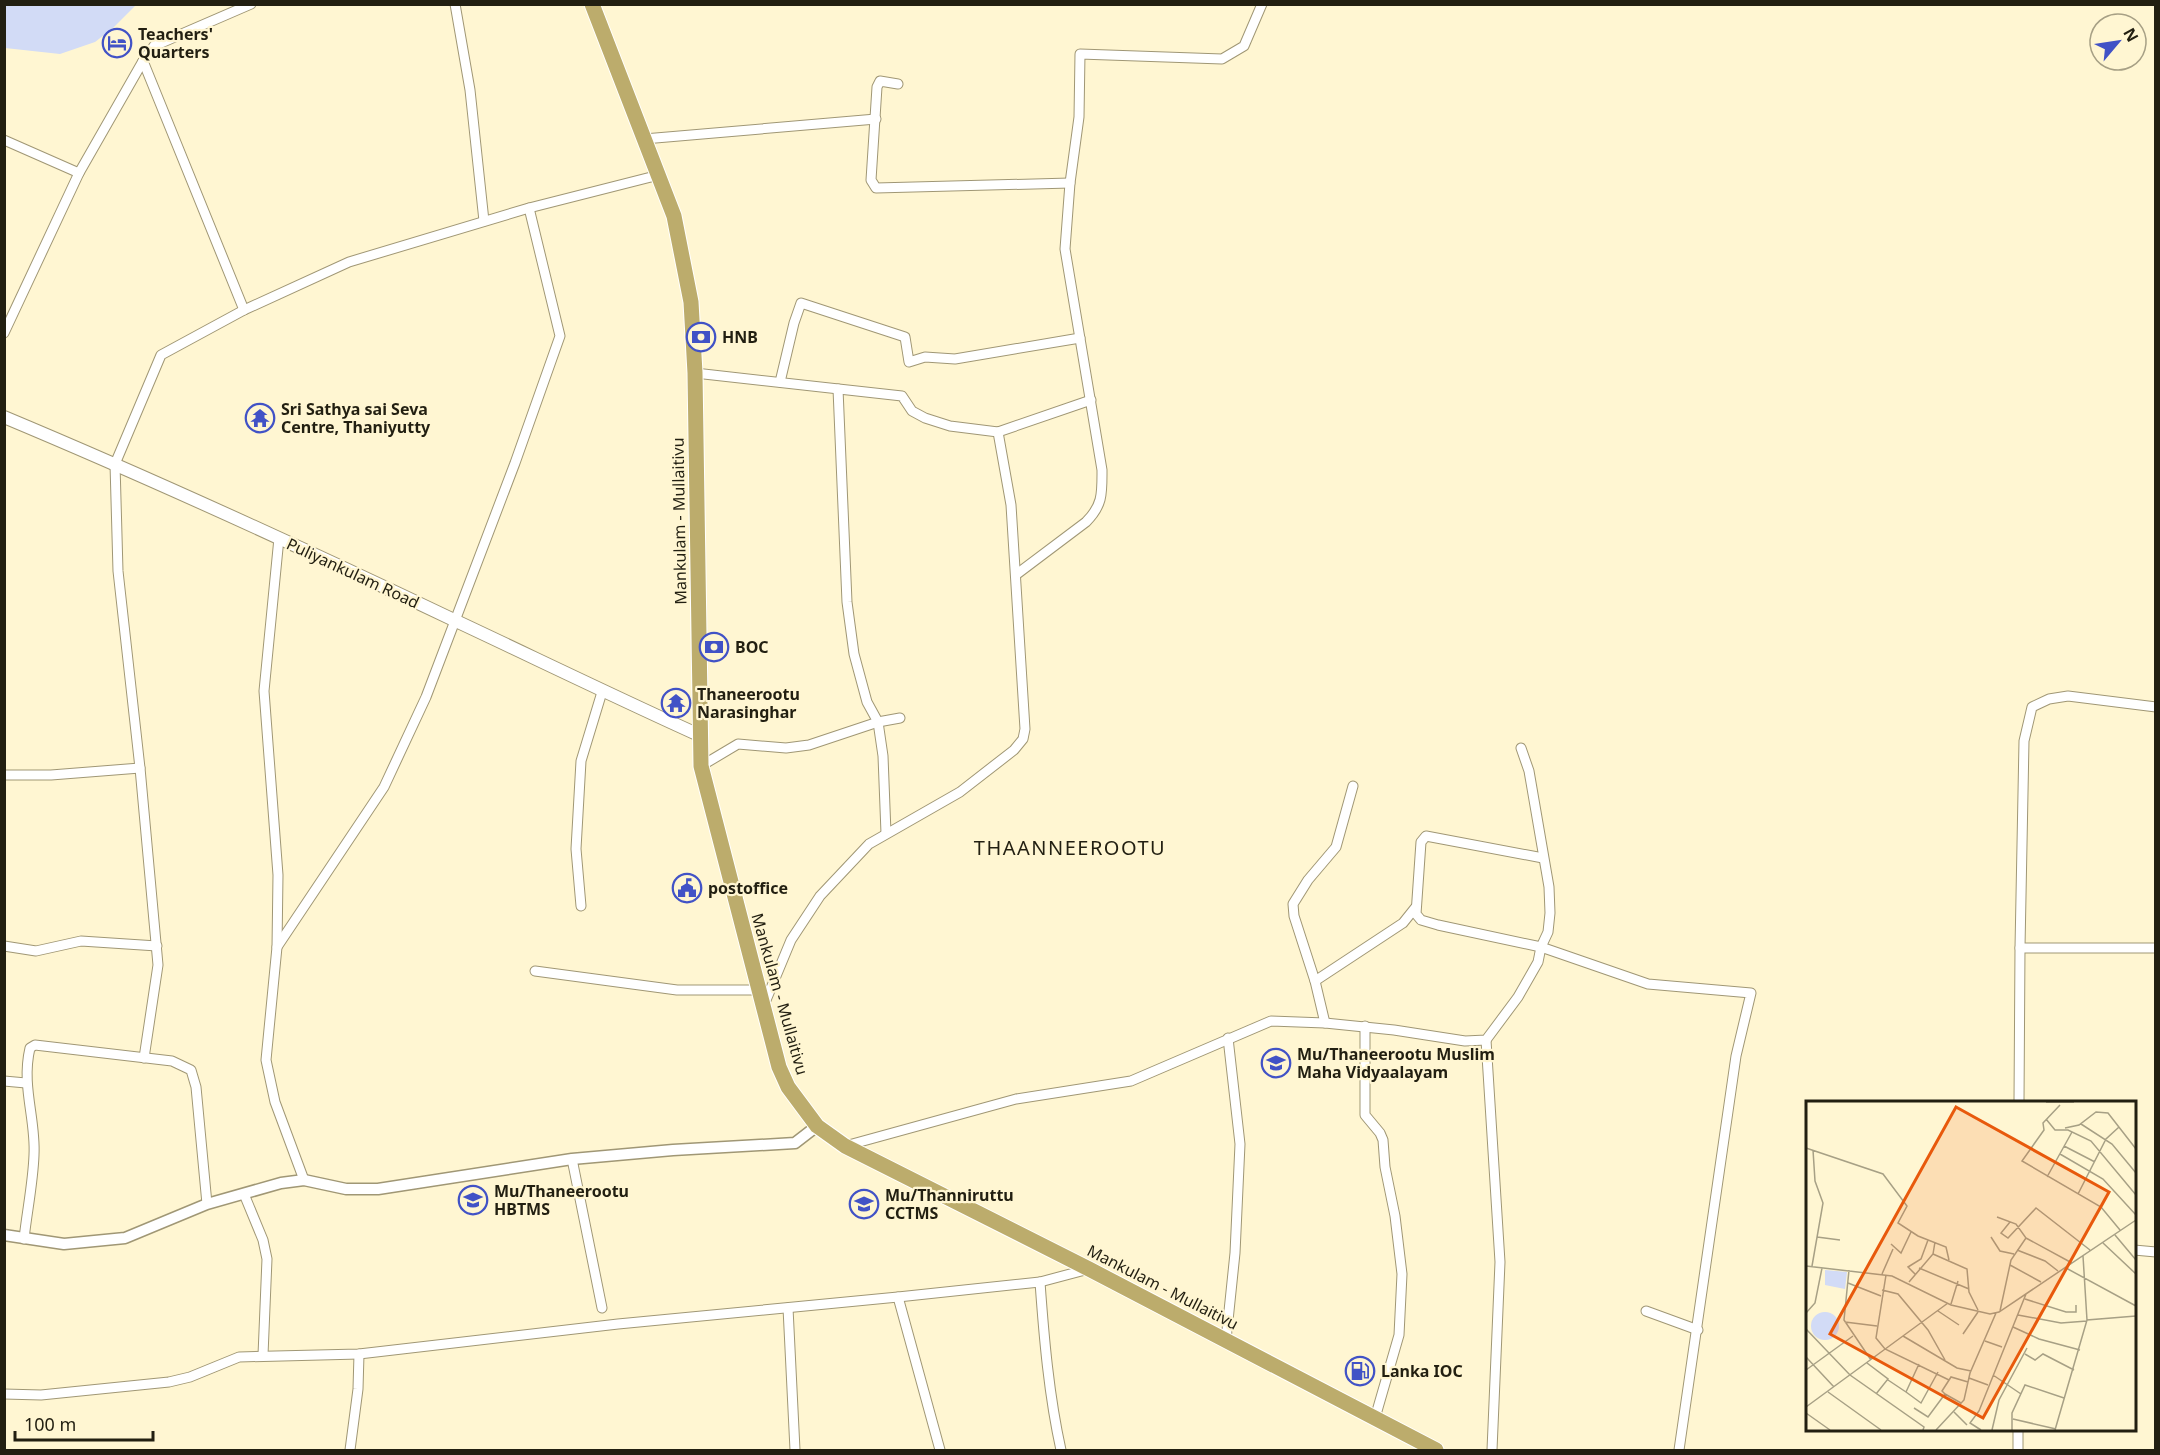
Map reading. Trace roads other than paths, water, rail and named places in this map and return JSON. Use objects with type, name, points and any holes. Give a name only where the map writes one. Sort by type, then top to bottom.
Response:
[{"type":"highway","name":"Mankulam - Mullaitivu","points":[[592,4],[674,216],[691,302],[695,373],[701,766],[758,990],[779,1066],[788,1087],[817,1126],[845,1146],[1089,1269],[1433,1450]]},
{"type":"main road","name":"Puliyankulam Road","points":[[4,417],[279,538],[602,692],[699,735]]},
{"type":"street","points":[[4,333],[79,173],[143,61],[154,46],[251,4]]},
{"type":"street","points":[[455,4],[470,90],[484,221]]},
{"type":"street","points":[[1017,574],[1086,522],[1095,512],[1101,497],[1102,470],[1065,249],[1070,183],[1079,117],[1080,54],[1222,59],[1244,46],[1262,4]]},
{"type":"street","points":[[143,61],[244,309]]},
{"type":"street","points":[[898,84],[880,81],[877,87],[872,180],[876,188],[1070,183]]},
{"type":"street","points":[[644,139],[876,119]]},
{"type":"street","points":[[4,140],[79,173]]},
{"type":"street","points":[[144,1058],[158,965],[140,768],[118,570],[115,464],[161,355],[244,309],[349,262],[529,208],[659,176]]},
{"type":"street","points":[[277,947],[384,787],[426,697],[515,463],[560,336],[529,208]]},
{"type":"street","points":[[780,382],[801,303],[904,337],[909,362],[925,357],[955,359],[1080,338]]},
{"type":"street","points":[[695,373],[902,396],[912,411],[925,418],[950,426],[998,432],[1091,400]]},
{"type":"street","points":[[838,389],[847,602],[854,654],[867,702],[878,722],[883,756],[886,833]]},
{"type":"street","points":[[763,1007],[791,940],[820,896],[868,844],[960,792],[1014,750],[1023,739],[1025,729],[1017,574],[1011,505],[998,432]]},
{"type":"street","points":[[279,538],[264,691],[278,875],[277,947],[266,1060],[275,1102],[304,1180]]},
{"type":"street","points":[[581,906],[576,849],[581,761],[602,692]]},
{"type":"street","points":[[2019,1101],[2024,741],[2032,707],[2049,699],[2068,696],[2156,707]]},
{"type":"street","points":[[701,766],[738,744],[786,748],[809,745],[878,722],[900,718]]},
{"type":"street","points":[[1492,1450],[1500,1262],[1486,1040],[1518,997],[1538,962],[1541,947],[1548,932],[1550,913],[1550,887],[1528,771],[1521,748]]},
{"type":"street","points":[[4,775],[51,775],[140,768]]},
{"type":"street","points":[[1325,1023],[1315,981],[1294,916],[1293,904],[1308,880],[1336,846],[1353,786]]},
{"type":"street","points":[[1544,858],[1426,836],[1421,842],[1416,914],[1421,920],[1438,925],[1541,947],[1648,984],[1752,993],[1736,1056],[1679,1450]]},
{"type":"street","points":[[1315,981],[1403,923],[1415,908]]},
{"type":"street","points":[[4,946],[36,951],[81,941],[157,946]]},
{"type":"street","points":[[2020,948],[2156,948]]},
{"type":"street","points":[[535,971],[677,990],[758,990]]},
{"type":"street","points":[[845,1146],[1016,1099],[1131,1081],[1271,1021],[1365,1026],[1465,1041],[1486,1040]]},
{"type":"street","points":[[1365,1026],[1365,1114],[1383,1140],[1384,1167],[1395,1216],[1402,1274],[1399,1335],[1375,1418]]},
{"type":"street","points":[[1226,1340],[1235,1253],[1240,1144],[1228,1038]]},
{"type":"street","points":[[24,1239],[34,1154],[26,1083],[28,1054],[30,1048],[35,1045],[172,1061],[191,1070],[196,1087],[207,1203]]},
{"type":"street","points":[[4,1081],[26,1083]]},
{"type":"street","points":[[4,1235],[64,1244],[124,1238],[207,1203],[280,1183],[304,1180],[346,1189],[378,1189],[572,1159],[795,1143],[817,1126]]},
{"type":"street","points":[[572,1159],[602,1308]]},
{"type":"street","points":[[244,1194],[263,1240],[267,1259],[263,1355]]},
{"type":"street","points":[[2136,1250],[2156,1252]]},
{"type":"street","points":[[4,1394],[41,1395],[169,1382],[190,1377],[239,1357],[359,1354],[618,1324],[898,1298],[1040,1282],[1089,1269]]},
{"type":"street","points":[[1040,1282],[1043,1325],[1061,1450]]},
{"type":"street","points":[[898,1298],[939,1450]]},
{"type":"street","points":[[788,1308],[795,1450]]},
{"type":"street","points":[[1646,1311],[1698,1329]]},
{"type":"street","points":[[350,1450],[358,1389],[359,1354]]},
{"type":"street","points":[[2018,1431],[2018,1450]]},
{"type":"place","name":"Teachers' Quarters","points":[[117,43]]},
{"type":"place","name":"HNB","points":[[701,337]]},
{"type":"place","name":"Sri Sathya sai Seva Centre, Thaniyutty","points":[[260,418]]},
{"type":"place","name":"BOC","points":[[714,647]]},
{"type":"place","name":"Thaneerootu Narasinghar","points":[[676,703]]},
{"type":"place","name":"postoffice","points":[[687,888]]},
{"type":"place","name":"Mu/Thaneerootu Muslim Maha Vidyaalayam","points":[[1276,1063]]},
{"type":"place","name":"Mu/Thaneerootu HBTMS","points":[[473,1200]]},
{"type":"place","name":"Mu/Thanniruttu CCTMS","points":[[864,1204]]},
{"type":"place","name":"Lanka IOC","points":[[1360,1371]]},
{"type":"district","name":"THAANNEEROOTU","points":[[1070,848]]}]
